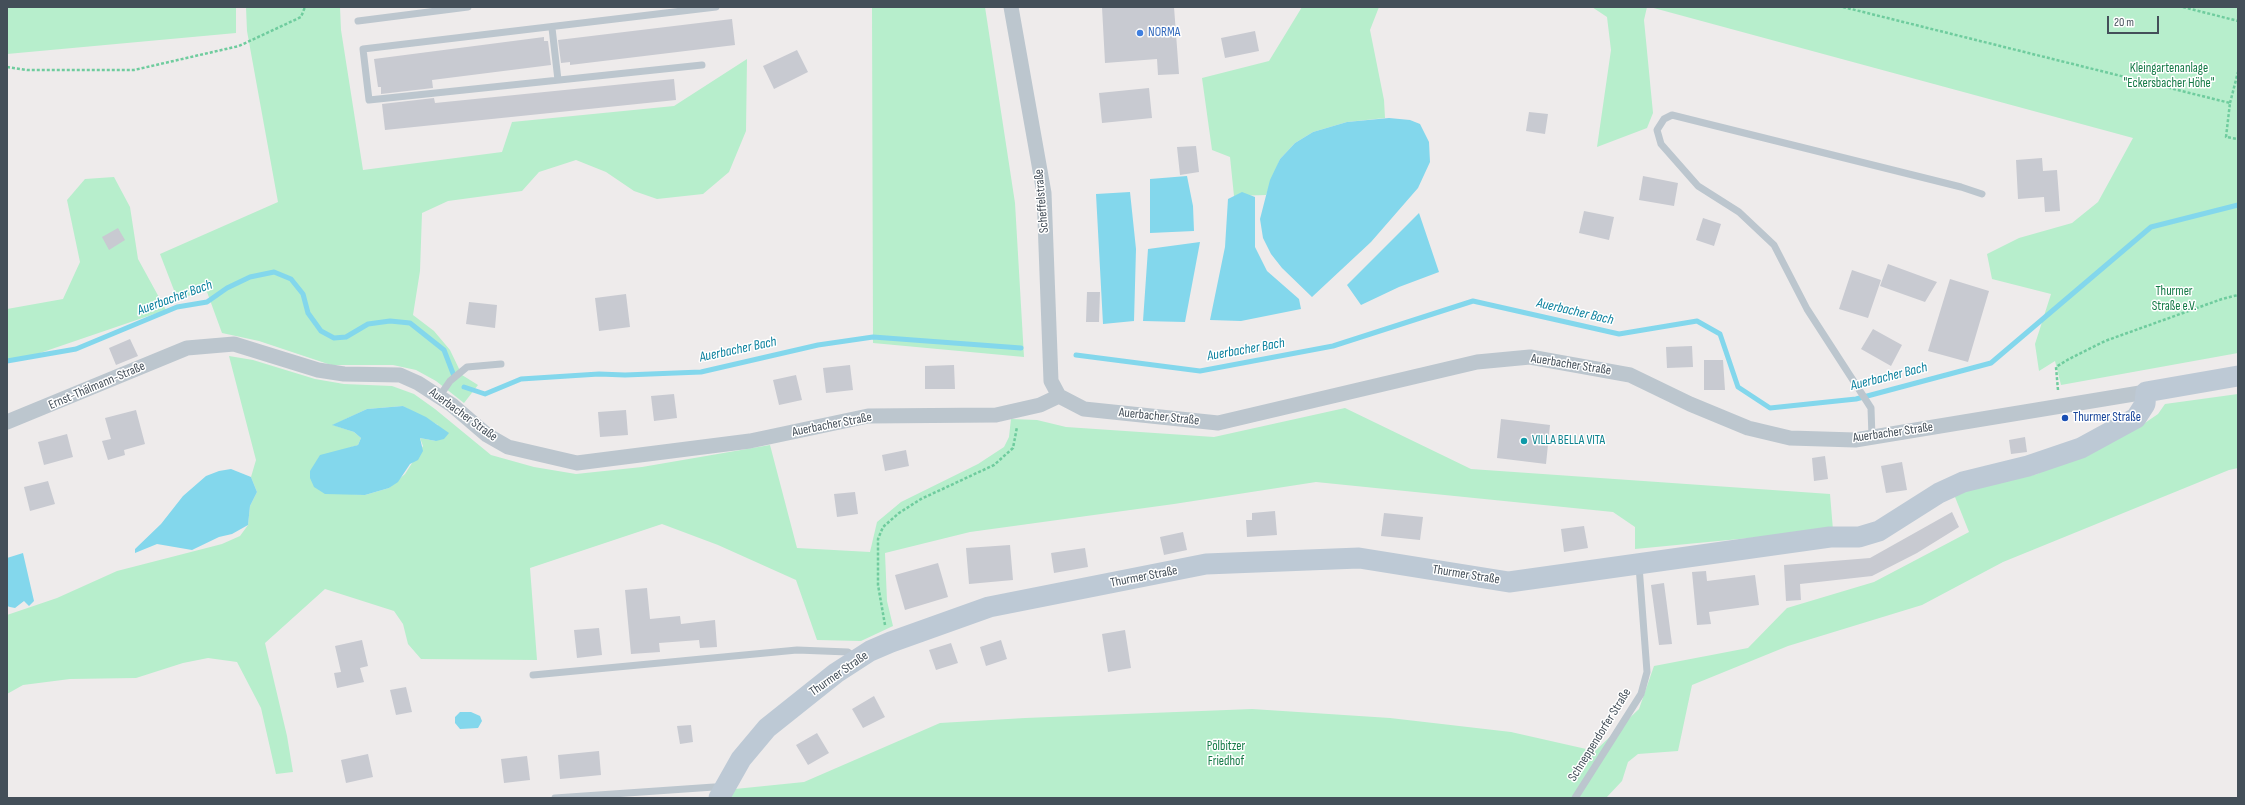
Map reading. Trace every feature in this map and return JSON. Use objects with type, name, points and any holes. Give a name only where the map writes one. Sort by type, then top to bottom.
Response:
[{"type":"street","name":"Scheffelstraße","points":[[1011,7],[1044,193],[1051,381],[1059,396]]},
{"type":"street","name":"Auerbacher Straße","points":[[187,348],[234,344],[318,370],[344,374],[400,375],[418,383],[439,397],[487,435],[508,447],[577,463],[750,441],[868,416],[972,416],[1019,411],[1040,405],[1059,396],[1084,409],[1218,423],[1477,362],[1530,357],[1630,375],[1690,404],[1748,428],[1790,438],[1856,440],[2146,392]]},
{"type":"street","name":"Ernst-Thälmann-Straße","points":[[7,422],[187,348]]},
{"type":"street","points":[[2146,392],[2238,376]]},
{"type":"street","name":"Thurmer Straße","points":[[722,794],[741,759],[767,728],[836,673],[891,642],[989,607],[1206,564],[1359,558],[1509,582],[1830,537],[1859,537],[1879,531],[1939,493],[1963,482],[2028,466],[2081,448],[2136,418],[2145,404],[2146,392]]},
{"type":"lane","points":[[358,20],[468,7]]},
{"type":"lane","points":[[702,65],[369,100],[363,49],[552,28],[716,7]]},
{"type":"lane","points":[[552,28],[558,80]]},
{"type":"lane","points":[[1872,437],[1871,408],[1807,309],[1774,245],[1738,212],[1698,186],[1661,144],[1657,130],[1664,119],[1672,115],[1961,187],[1982,194]]},
{"type":"lane","points":[[439,397],[450,381],[467,367],[501,364]]},
{"type":"lane","name":"Schneppendorfer Straße","points":[[1575,798],[1641,694],[1647,672],[1639,563]]},
{"type":"lane","points":[[533,675],[797,650],[848,652],[857,660]]},
{"type":"lane","points":[[555,798],[714,787],[722,794]]},
{"type":"path","points":[[7,67],[27,70],[134,70],[239,46],[301,17],[305,7]]},
{"type":"path","points":[[1843,7],[2230,103]]},
{"type":"path","points":[[2183,7],[2238,21]]},
{"type":"path","points":[[2238,72],[2230,103],[2226,137],[2238,139]]},
{"type":"path","points":[[2060,407],[2056,367],[2062,363],[2105,341],[2222,299],[2238,295]]},
{"type":"path","points":[[891,642],[882,617],[878,585],[878,539],[883,527],[899,513],[921,499],[994,465],[1013,448],[1019,411]]},
{"type":"green space","points":[[7,7],[236,7],[236,33],[7,54]]},
{"type":"green space","points":[[246,7],[340,7],[341,30],[363,170],[502,152],[512,122],[674,106],[747,59],[746,131],[729,172],[703,194],[657,199],[634,191],[606,172],[576,160],[539,172],[522,191],[448,201],[422,213],[420,271],[413,315],[434,331],[450,350],[462,375],[478,385],[464,403],[436,381],[416,370],[393,365],[331,365],[259,341],[222,333],[207,292],[177,298],[160,254],[278,202],[247,31]]},
{"type":"green space","points":[[985,7],[1015,203],[1024,357],[873,343],[872,8]]},
{"type":"green space","points":[[1302,7],[1379,7],[1370,30],[1384,100],[1385,118],[1347,122],[1313,132],[1295,143],[1280,159],[1266,195],[1234,196],[1230,157],[1212,150],[1202,78],[1269,61]]},
{"type":"green space","points":[[1592,7],[1647,7],[1644,20],[1653,113],[1647,128],[1597,147],[1611,50],[1607,17]]},
{"type":"green space","points":[[1650,7],[2238,7],[2238,353],[2061,385],[2055,361],[2039,371],[2035,344],[2051,294],[1992,279],[1987,254],[2019,238],[2072,223],[2098,202],[2133,138]]},
{"type":"green space","points":[[114,177],[130,207],[138,259],[166,310],[37,354],[7,361],[7,309],[63,299],[80,262],[67,200],[85,179]]},
{"type":"green space","points":[[229,356],[253,360],[315,379],[344,384],[392,386],[414,394],[435,409],[491,455],[534,467],[576,474],[642,467],[770,445],[797,548],[870,552],[877,522],[901,502],[978,464],[1004,447],[1009,437],[1011,419],[1037,420],[1066,427],[1214,437],[1345,408],[1471,469],[1830,494],[1833,530],[1635,549],[1635,527],[1613,512],[1316,482],[1174,504],[970,532],[885,553],[887,601],[893,626],[861,641],[817,640],[796,580],[718,545],[662,524],[530,568],[537,660],[421,659],[408,644],[403,624],[394,611],[325,589],[265,643],[287,736],[293,772],[276,774],[261,708],[237,662],[208,658],[183,663],[136,678],[70,679],[23,685],[7,694],[7,615],[57,598],[117,571],[222,544],[240,536],[248,525],[250,506],[257,492],[251,477],[256,460]],"holes":[[[403,406],[438,425],[436,441],[420,438],[423,446],[405,474],[389,488],[365,495],[352,494],[342,450],[358,445],[361,438],[354,432],[333,425],[367,409]]]},
{"type":"green space","name":"Pölbitzer Friedhof","points":[[2238,394],[2238,468],[2229,470],[2003,562],[1922,605],[1788,646],[1692,685],[1678,751],[1638,754],[1628,762],[1622,781],[1606,798],[730,798],[735,789],[804,782],[940,723],[1025,718],[1252,709],[1390,718],[1511,732],[1595,751],[1639,709],[1654,666],[1748,648],[1787,608],[1874,582],[1969,532],[1955,497],[1961,492],[2037,474],[2139,427],[2158,414],[2165,404]]},
{"type":"water","points":[[1389,118],[1410,120],[1420,124],[1429,142],[1430,162],[1418,188],[1371,242],[1312,297],[1282,268],[1271,254],[1263,238],[1260,219],[1270,180],[1280,159],[1295,143],[1313,132],[1347,122]]},
{"type":"water","points":[[1187,176],[1193,206],[1194,231],[1150,233],[1150,179]]},
{"type":"water","points":[[1130,192],[1136,249],[1134,321],[1103,324],[1096,194]]},
{"type":"water","points":[[1242,192],[1255,197],[1255,247],[1267,271],[1299,299],[1301,309],[1241,321],[1210,320],[1225,247],[1228,199]]},
{"type":"water","points":[[1419,213],[1439,272],[1399,287],[1361,305],[1347,285]]},
{"type":"water","points":[[1200,242],[1185,322],[1143,321],[1148,249]]},
{"type":"water","points":[[403,406],[426,417],[449,433],[444,439],[436,441],[420,438],[423,451],[418,460],[410,464],[398,482],[389,488],[365,495],[325,494],[314,487],[310,478],[310,471],[320,455],[358,445],[361,438],[354,432],[332,425],[367,409]]},
{"type":"water","points":[[231,469],[251,477],[257,492],[250,506],[248,525],[232,534],[219,537],[192,550],[157,544],[135,553],[135,549],[161,524],[183,496],[206,476],[219,471]]},
{"type":"water","points":[[23,553],[34,601],[29,606],[24,601],[15,608],[7,606],[7,558]]},
{"type":"water","points":[[460,712],[471,712],[480,716],[482,721],[478,728],[460,729],[455,723],[455,717]]},
{"type":"building","name":"NORMA","points":[[1102,7],[1174,7],[1179,74],[1158,75],[1157,59],[1105,63]]},
{"type":"building","points":[[732,19],[735,45],[570,65],[570,62],[561,63],[558,40]]},
{"type":"building","points":[[1255,31],[1259,51],[1225,58],[1221,38]]},
{"type":"building","points":[[544,37],[544,41],[548,41],[551,65],[432,80],[433,88],[381,94],[381,87],[378,87],[374,59]]},
{"type":"building","points":[[797,50],[808,72],[774,89],[763,66]]},
{"type":"building","points":[[674,79],[676,100],[385,130],[382,104],[434,98],[435,103]]},
{"type":"building","points":[[1149,88],[1152,118],[1102,123],[1099,93]]},
{"type":"building","points":[[1529,112],[1548,114],[1545,134],[1526,131]]},
{"type":"building","points":[[1196,146],[1199,172],[1180,175],[1177,147]]},
{"type":"building","points":[[2042,158],[2043,171],[2057,170],[2060,211],[2045,212],[2044,197],[2018,199],[2016,160]]},
{"type":"building","points":[[1643,176],[1678,183],[1674,206],[1639,200]]},
{"type":"building","points":[[1584,211],[1614,217],[1609,240],[1579,233]]},
{"type":"building","points":[[1703,218],[1721,224],[1714,246],[1696,240]]},
{"type":"building","points":[[118,228],[125,240],[109,250],[102,237]]},
{"type":"building","points":[[1888,264],[1937,282],[1925,302],[1880,286]]},
{"type":"building","points":[[1852,270],[1881,280],[1868,318],[1839,309]]},
{"type":"building","points":[[1950,279],[1989,291],[1968,362],[1928,351]]},
{"type":"building","points":[[1087,292],[1100,292],[1099,322],[1086,322]]},
{"type":"building","points":[[626,294],[630,327],[599,331],[595,298]]},
{"type":"building","points":[[469,302],[497,305],[495,328],[466,324]]},
{"type":"building","points":[[1873,329],[1902,345],[1891,366],[1861,349]]},
{"type":"building","points":[[130,339],[138,356],[116,365],[109,348]]},
{"type":"building","points":[[1692,346],[1693,367],[1667,368],[1666,347]]},
{"type":"building","points":[[1704,360],[1723,360],[1725,390],[1704,390]]},
{"type":"building","points":[[850,365],[853,390],[826,393],[823,368]]},
{"type":"building","points":[[954,365],[955,389],[925,389],[925,366]]},
{"type":"building","points":[[796,375],[802,400],[779,405],[773,380]]},
{"type":"building","points":[[674,394],[677,418],[654,421],[651,396]]},
{"type":"building","points":[[136,410],[145,444],[124,450],[125,455],[108,460],[102,441],[111,439],[105,418]]},
{"type":"building","points":[[626,410],[628,435],[600,437],[598,412]]},
{"type":"building","name":"VILLA BELLA VITA","points":[[1501,419],[1550,425],[1546,464],[1497,458]]},
{"type":"building","points":[[67,434],[73,457],[44,465],[38,442]]},
{"type":"building","points":[[2025,437],[2027,452],[2011,454],[2009,440]]},
{"type":"building","points":[[906,450],[909,466],[885,471],[882,455]]},
{"type":"building","points":[[1825,456],[1828,479],[1814,481],[1812,458]]},
{"type":"building","points":[[1902,462],[1907,490],[1886,493],[1881,466]]},
{"type":"building","points":[[48,481],[55,504],[30,511],[24,487]]},
{"type":"building","points":[[855,492],[858,514],[837,517],[834,494]]},
{"type":"building","points":[[1275,511],[1277,535],[1247,537],[1246,520],[1252,520],[1252,513]]},
{"type":"building","points":[[1952,512],[1959,527],[1917,553],[1872,576],[1800,584],[1801,600],[1786,601],[1784,565],[1870,558]]},
{"type":"building","points":[[1384,513],[1423,517],[1420,540],[1381,536]]},
{"type":"building","points":[[1584,526],[1588,548],[1564,552],[1561,529]]},
{"type":"building","points":[[1183,532],[1187,550],[1164,555],[1160,537]]},
{"type":"building","points":[[1010,545],[1013,580],[969,584],[966,548]]},
{"type":"building","points":[[1085,548],[1088,567],[1054,573],[1051,553]]},
{"type":"building","points":[[938,563],[948,597],[905,610],[895,575]]},
{"type":"building","points":[[1706,571],[1707,581],[1755,575],[1759,605],[1709,612],[1711,624],[1697,625],[1692,572]]},
{"type":"building","points":[[1664,583],[1672,644],[1659,645],[1651,585]]},
{"type":"building","points":[[647,588],[650,619],[680,616],[681,624],[715,620],[717,647],[700,648],[699,640],[659,643],[660,652],[631,654],[625,590]]},
{"type":"building","points":[[599,628],[602,655],[577,658],[574,630]]},
{"type":"building","points":[[1125,630],[1131,668],[1108,672],[1102,634]]},
{"type":"building","points":[[362,640],[368,666],[360,668],[364,682],[337,688],[334,673],[341,672],[335,646]]},
{"type":"building","points":[[1001,640],[1007,659],[986,666],[980,647]]},
{"type":"building","points":[[951,643],[958,663],[936,670],[929,650]]},
{"type":"building","points":[[406,687],[412,712],[396,715],[390,690]]},
{"type":"building","points":[[874,696],[885,717],[863,728],[852,709]]},
{"type":"building","points":[[691,725],[693,742],[680,744],[677,726]]},
{"type":"building","points":[[817,733],[829,753],[808,765],[796,745]]},
{"type":"building","points":[[599,751],[601,775],[560,779],[558,755]]},
{"type":"building","points":[[368,754],[373,777],[346,783],[341,760]]},
{"type":"building","points":[[527,756],[530,780],[504,783],[501,759]]},
{"type":"waterway","name":"Auerbacher Bach","points":[[1076,355],[1200,371],[1333,346],[1473,301],[1619,334],[1697,321],[1720,334],[1738,387],[1770,408],[1856,399],[1991,363],[2151,227],[2238,205]]},
{"type":"waterway","name":"Auerbacher Bach","points":[[7,361],[76,349],[177,307],[207,302],[227,288],[250,277],[274,272],[291,279],[303,294],[308,313],[321,331],[334,338],[346,337],[368,324],[390,321],[410,323],[444,350],[454,376]]},
{"type":"waterway","name":"Auerbacher Bach","points":[[464,387],[485,394],[521,379],[599,374],[625,375],[701,372],[818,345],[873,337],[1021,348]]},
{"type":"place","name":"NORMA","points":[[1140,33]]},
{"type":"place","name":"Thurmer Straße","points":[[2065,418]]},
{"type":"place","name":"VILLA BELLA VITA","points":[[1524,441]]},
{"type":"park label","name":"Kleingartenanlage \"Eckersbacher Höhe\"","points":[[2169,76]]},
{"type":"park label","name":"Thurmer Straße e.V.","points":[[2174,300]]}]
